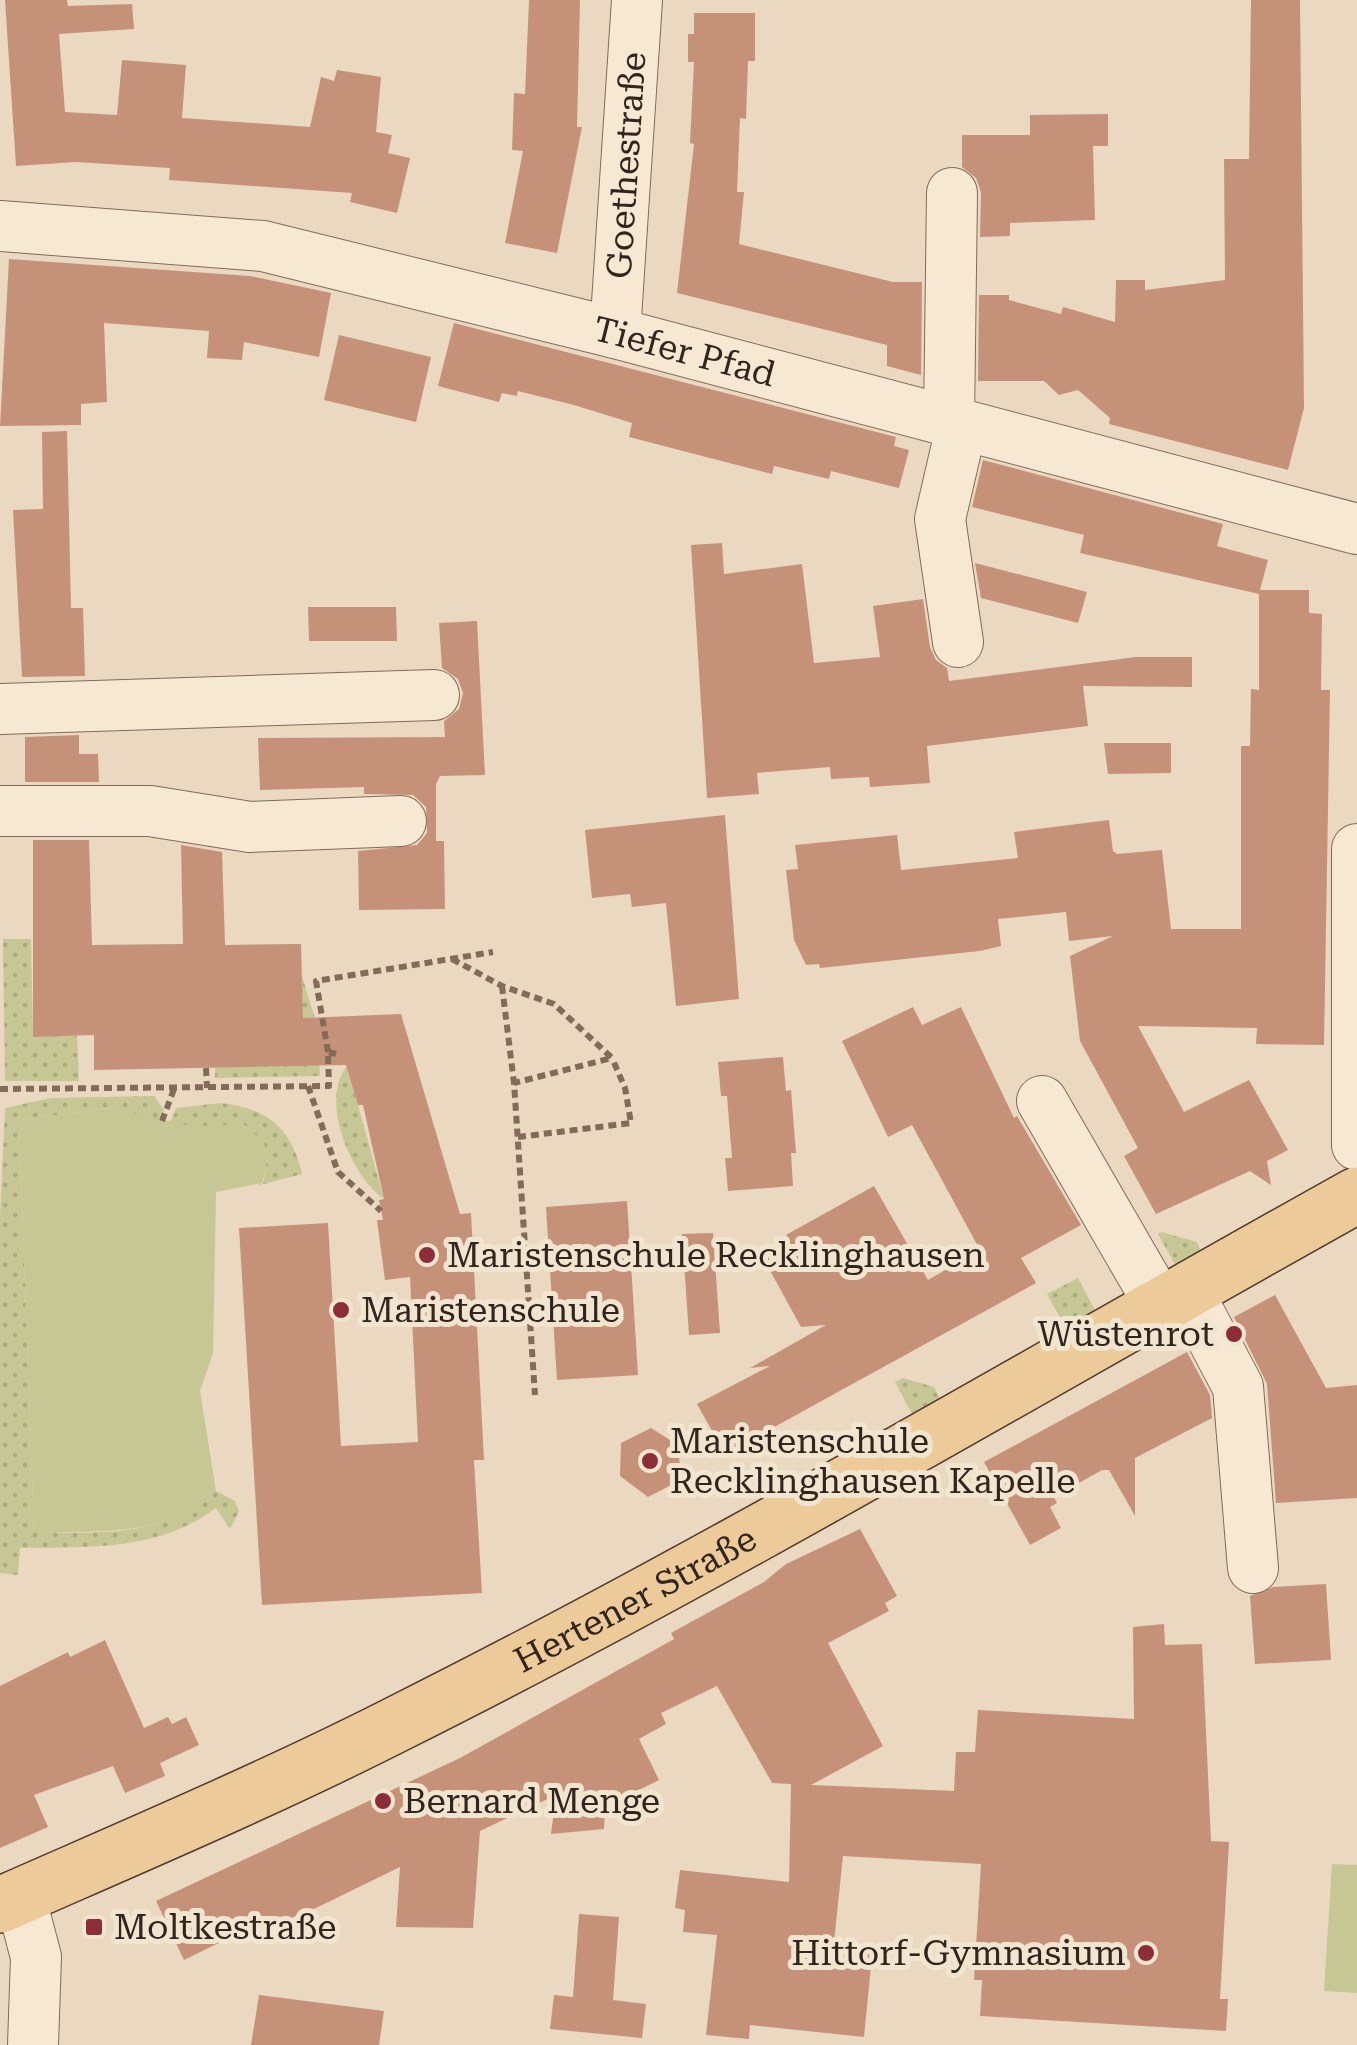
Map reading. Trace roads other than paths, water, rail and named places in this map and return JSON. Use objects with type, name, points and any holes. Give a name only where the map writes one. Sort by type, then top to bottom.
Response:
[{"type":"main road","name":"Hertener Straße","points":[[10,1901],[116,1858],[398,1724],[604,1616],[1357,1195]]},
{"type":"street","name":"Goethestraße","points":[[615,332],[637,0]]},
{"type":"street","points":[[952,193],[956,423],[940,519],[958,642]]},
{"type":"street","name":"Tiefer Pfad","points":[[0,226],[263,246],[615,332],[1357,529]]},
{"type":"street","points":[[0,709],[434,695]]},
{"type":"street","points":[[0,810],[150,811],[250,826],[401,821]]},
{"type":"street","points":[[1357,849],[1357,1145]]},
{"type":"street","points":[[1042,1101],[1238,1387],[1252,1568]]},
{"type":"street","points":[[10,1901],[36,1957],[33,2045]]},
{"type":"place","name":"Maristenschule Recklinghausen","points":[[427,1255]]},
{"type":"place","name":"Maristenschule","points":[[341,1310]]},
{"type":"place","name":"Wüstenrot","points":[[1234,1334]]},
{"type":"place","name":"Maristenschule Recklinghausen Kapelle","points":[[650,1461]]},
{"type":"place","name":"Bernard Menge","points":[[383,1801]]},
{"type":"place","name":"Moltkestraße","points":[[94,1927]]},
{"type":"place","name":"Hittorf-Gymnasium","points":[[1146,1953]]}]
